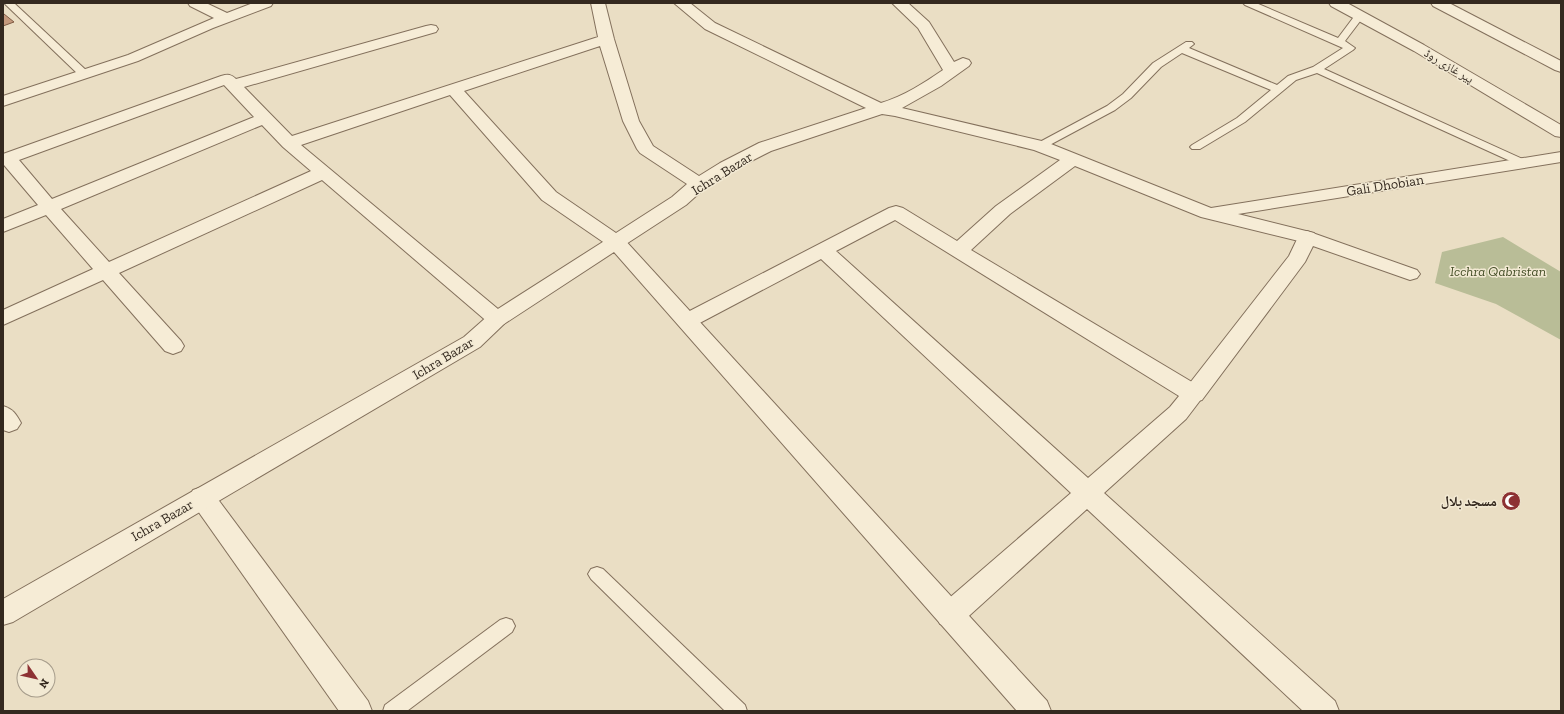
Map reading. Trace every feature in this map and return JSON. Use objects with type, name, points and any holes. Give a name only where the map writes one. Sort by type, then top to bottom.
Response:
[{"type":"street","points":[[195,3],[226,18]]},
{"type":"street","points":[[3,101],[132,58],[226,18],[266,3]]},
{"type":"street","points":[[598,3],[606,39],[631,121],[646,149],[699,184]]},
{"type":"street","points":[[681,3],[710,26],[880,108],[1040,146],[1208,213],[1307,237],[1410,274]]},
{"type":"street","name":"Ichra Bazar","points":[[3,613],[472,342],[497,319],[679,201],[699,184],[726,167],[765,147],[899,103],[958,67],[924,25],[899,3]]},
{"type":"street","name":"پیر غازی روڈ","points":[[1336,3],[1419,48],[1561,132]]},
{"type":"street","points":[[1438,3],[1561,67]]},
{"type":"street","points":[[232,85],[431,29]]},
{"type":"street","points":[[289,143],[606,39]]},
{"type":"street","points":[[173,346],[107,270],[48,207],[6,159],[226,80],[289,143],[497,319]]},
{"type":"street","points":[[453,89],[549,196],[616,242],[1036,711]]},
{"type":"street","points":[[3,226],[265,118]]},
{"type":"street","name":"Gali Dhobian","points":[[1208,213],[1561,156]]},
{"type":"street","points":[[958,251],[1003,210],[1073,159]]},
{"type":"street","points":[[3,318],[324,172]]},
{"type":"street","points":[[687,321],[896,212],[1194,394]]},
{"type":"street","points":[[950,616],[1178,413],[1298,258],[1307,237]]},
{"type":"street","points":[[823,250],[1324,711]]},
{"type":"street","points":[[202,497],[357,711]]},
{"type":"lane","points":[[9,3],[84,74]]},
{"type":"lane","points":[[1196,147],[1241,120],[1292,78],[1317,69],[1350,48],[1340,42],[1248,3]]},
{"type":"lane","points":[[1340,42],[1359,16]]},
{"type":"lane","points":[[1040,146],[1111,108],[1126,96],[1157,65],[1186,46],[1278,89]]},
{"type":"lane","points":[[1317,69],[1523,163]]},
{"type":"lane","points":[[597,574],[738,711]]},
{"type":"lane","points":[[392,711],[506,626]]},
{"type":"green space","name":"Icchra Qabristan","points":[[1503,237],[1561,272],[1561,340],[1496,304],[1435,283],[1442,252]]},
{"type":"building","points":[[4,14],[14,22],[3,26]]},
{"type":"place","name":"مسجد بلال","points":[[1511,501]]}]
